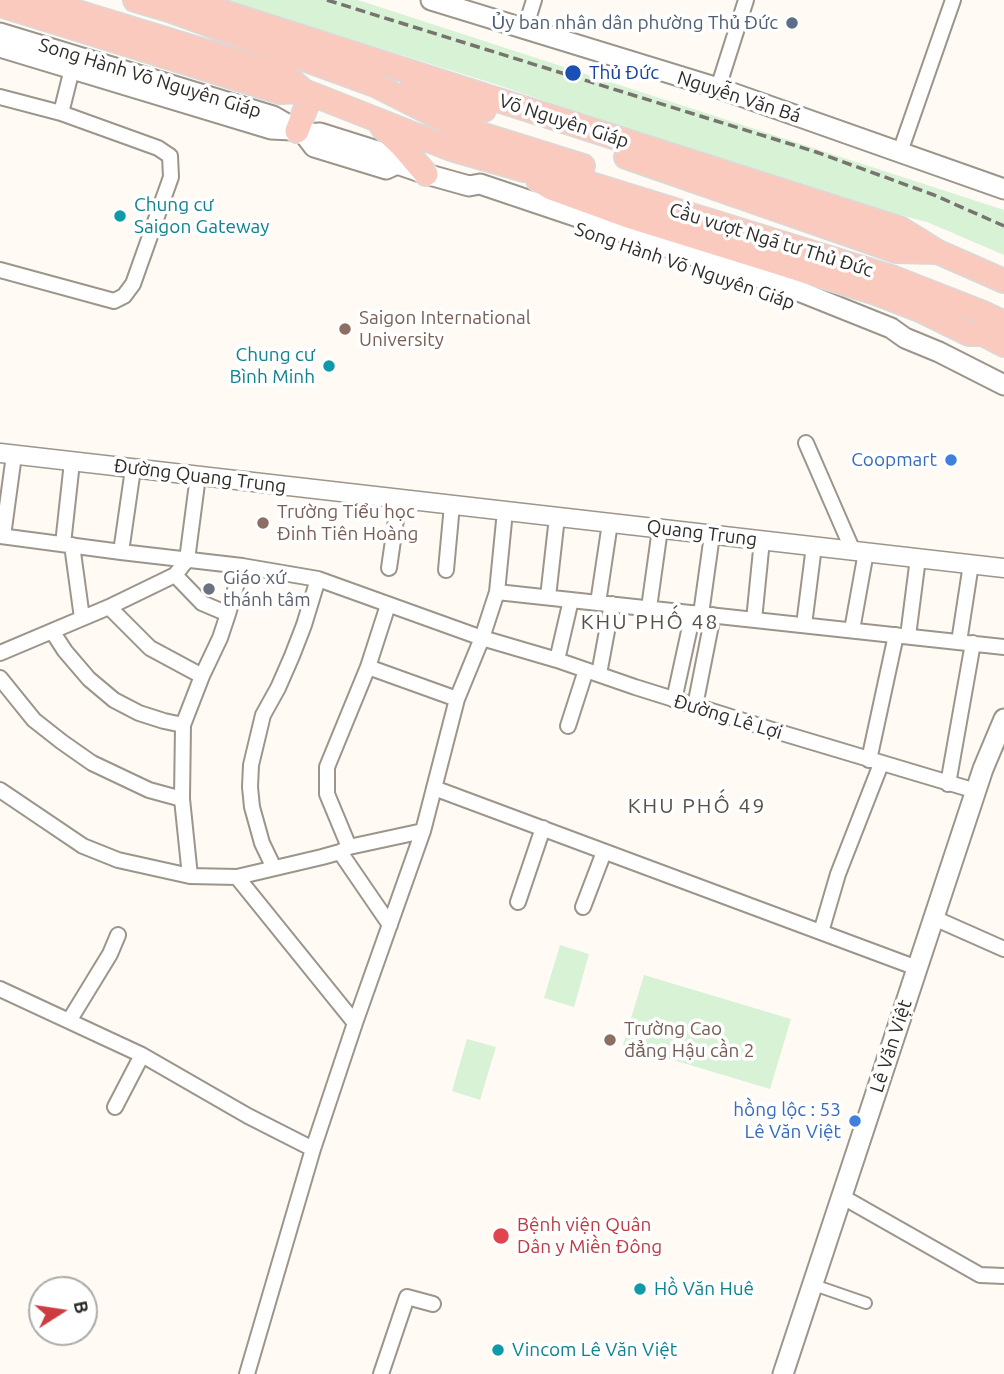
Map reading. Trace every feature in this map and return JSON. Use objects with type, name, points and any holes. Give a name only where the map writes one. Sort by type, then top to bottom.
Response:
[{"type":"highway","name":"Võ Nguyên Giáp","points":[[38,0],[286,76],[308,92],[451,149],[532,164]]},
{"type":"highway","name":"Võ Nguyên Giáp","points":[[135,0],[182,4],[901,229],[937,252],[1004,281]]},
{"type":"highway","name":"Võ Nguyên Giáp","points":[[182,4],[375,85],[532,164],[551,188],[628,216],[876,293],[920,310],[969,334],[983,334],[1004,345]]},
{"type":"highway","name":"Võ Nguyên Giáp","points":[[0,5],[280,92],[308,92]]},
{"type":"highway","name":"Võ Nguyên Giáp","points":[[375,85],[500,113],[897,251],[937,252]]},
{"type":"highway","points":[[300,132],[308,92]]},
{"type":"highway","points":[[374,120],[402,146],[426,174]]},
{"type":"highway","name":"Cầu vượt Ngã tư Thủ Đức","points":[[532,164],[899,265],[1004,307]]},
{"type":"highway","name":"Cầu vượt Ngã tư Thủ Đức","points":[[532,164],[894,278],[1004,323]]},
{"type":"highway","name":"Võ Nguyên Giáp","points":[[969,334],[978,346],[1004,360]]},
{"type":"main road","name":"Nguyễn Văn Bá","points":[[431,0],[718,88],[1004,189]]},
{"type":"main road","name":"Song Hành Võ Nguyên Giáp","points":[[0,33],[273,116],[300,132],[314,147],[386,169],[397,164],[469,186],[473,193],[562,225],[888,336],[905,338],[1002,384]]},
{"type":"main road","name":"Song Hành Võ Nguyên Giáp","points":[[0,47],[271,130],[300,132]]},
{"type":"main road","name":"Lê Văn Việt","points":[[783,1374],[976,791],[1004,719]]},
{"type":"street","points":[[525,29],[534,0]]},
{"type":"street","points":[[718,88],[746,0]]},
{"type":"street","points":[[900,152],[953,0]]},
{"type":"street","points":[[61,113],[72,69]]},
{"type":"street","points":[[0,97],[61,113],[158,148],[170,156],[171,177],[133,284],[124,296],[114,300],[0,270]]},
{"type":"street","points":[[806,443],[859,551],[852,630]]},
{"type":"street","points":[[1,536],[7,454]]},
{"type":"street","name":"Đường Quang Trung","points":[[7,454],[399,499]]},
{"type":"street","points":[[72,462],[68,545],[82,618]]},
{"type":"street","points":[[121,552],[133,468]]},
{"type":"street","points":[[1,649],[52,631],[175,575],[187,560],[198,476]]},
{"type":"street","points":[[389,568],[399,499]]},
{"type":"street","name":"Quang Trung","points":[[399,499],[1004,568]]},
{"type":"street","points":[[446,570],[452,505]]},
{"type":"street","points":[[247,1374],[313,1149],[423,831],[457,699],[497,592],[505,511]]},
{"type":"street","points":[[548,597],[557,517]]},
{"type":"street","points":[[568,726],[592,672],[605,604],[610,523]]},
{"type":"street","points":[[649,608],[660,528]]},
{"type":"street","points":[[695,706],[712,535]]},
{"type":"street","name":"Đường Lê Lợi","points":[[1,536],[242,566],[318,579],[482,638],[557,660],[674,700],[976,791]]},
{"type":"street","points":[[754,620],[762,540]]},
{"type":"street","points":[[804,625],[814,546]]},
{"type":"street","points":[[821,932],[875,762],[918,558]]},
{"type":"street","points":[[948,783],[966,643],[971,564]]},
{"type":"street","points":[[190,876],[182,799],[183,725],[229,614],[242,566]]},
{"type":"street","points":[[175,575],[202,603],[229,614]]},
{"type":"street","points":[[274,868],[262,843],[252,807],[251,765],[263,715],[292,656],[318,579]]},
{"type":"street","points":[[497,592],[1004,647]]},
{"type":"street","points":[[557,660],[571,600]]},
{"type":"street","points":[[388,605],[368,667],[327,767],[327,794],[344,849],[390,925]]},
{"type":"street","points":[[108,607],[150,648],[202,676]]},
{"type":"street","points":[[674,700],[703,614]]},
{"type":"street","points":[[52,631],[65,652],[89,679],[114,700],[139,713],[183,725]]},
{"type":"street","points":[[368,667],[457,699]]},
{"type":"street","points":[[0,678],[34,720],[92,763],[149,790],[182,799]]},
{"type":"street","points":[[433,788],[917,968]]},
{"type":"street","points":[[0,790],[83,846],[118,860],[190,876],[237,877],[423,831]]},
{"type":"street","points":[[518,902],[543,828]]},
{"type":"street","points":[[583,907],[604,852]]},
{"type":"street","points":[[237,877],[355,1023]]},
{"type":"street","points":[[934,918],[1004,949]]},
{"type":"street","points":[[69,1021],[110,954],[118,935]]},
{"type":"street","points":[[0,989],[142,1055],[248,1116],[313,1149]]},
{"type":"street","points":[[115,1107],[142,1055]]},
{"type":"street","points":[[841,1196],[980,1275],[1004,1276]]},
{"type":"street","points":[[811,1284],[866,1303]]},
{"type":"street","points":[[381,1374],[407,1297],[433,1304]]},
{"type":"green space","points":[[223,0],[358,0],[1004,210],[1004,255],[927,222],[801,189],[495,84]]},
{"type":"green space","points":[[560,945],[589,954],[574,1007],[544,998]]},
{"type":"green space","points":[[644,975],[791,1019],[770,1089],[623,1045]]},
{"type":"green space","points":[[467,1039],[496,1047],[480,1100],[452,1091]]},
{"type":"railway","points":[[327,0],[816,152],[934,195],[1004,226]]},
{"type":"place","name":"Ủy ban nhân dân phường Thủ Đức","points":[[792,23]]},
{"type":"place","name":"Thủ Đức","points":[[573,73]]},
{"type":"place","name":"Chung cư Saigon Gateway","points":[[120,216]]},
{"type":"place","name":"Saigon International University","points":[[345,329]]},
{"type":"place","name":"Chung cư Bình Minh","points":[[329,366]]},
{"type":"place","name":"Coopmart","points":[[951,460]]},
{"type":"place","name":"Trường Tiểu học Đinh Tiên Hoàng","points":[[263,523]]},
{"type":"place","name":"Giáo xứ thánh tâm","points":[[209,589]]},
{"type":"place","name":"Trường Cao đẳng Hậu cần 2","points":[[610,1040]]},
{"type":"place","name":"hồng lộc : 53 Lê Văn Việt","points":[[855,1121]]},
{"type":"place","name":"Bệnh viện Quân Dân y Miền Đông","points":[[501,1236]]},
{"type":"place","name":"Hồ Văn Huê","points":[[640,1289]]},
{"type":"place","name":"Vincom Lê Văn Việt","points":[[498,1350]]},
{"type":"district","name":"KHU PHỐ 48","points":[[650,622]]},
{"type":"district","name":"KHU PHỐ 49","points":[[697,806]]}]
